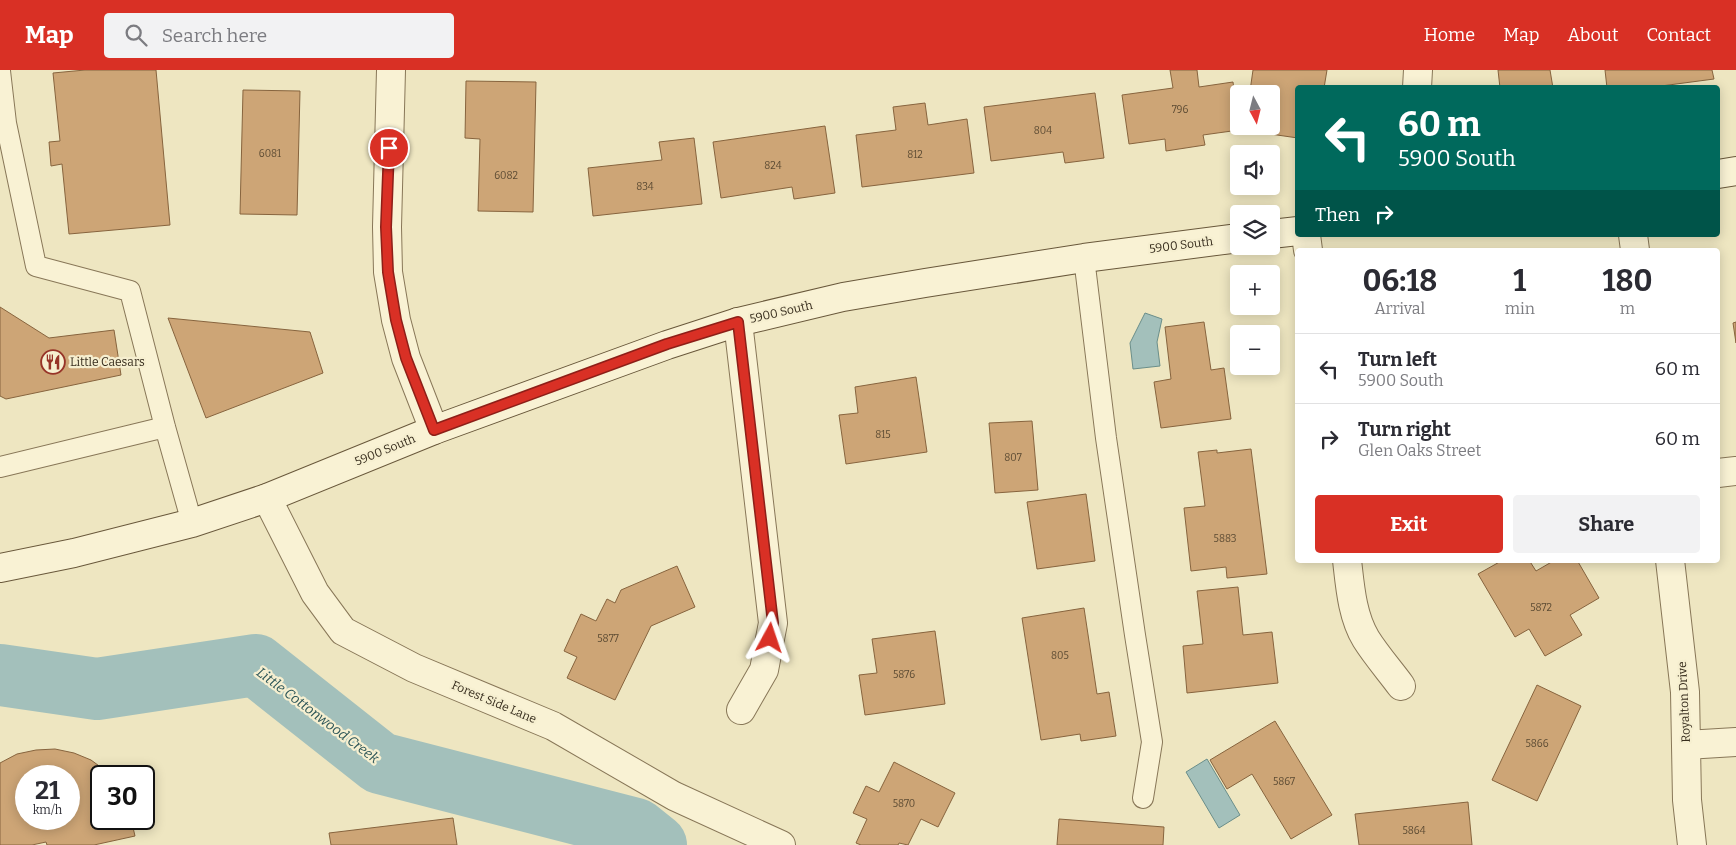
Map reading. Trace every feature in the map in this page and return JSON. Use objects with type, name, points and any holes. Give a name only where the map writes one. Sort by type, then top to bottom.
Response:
[{"type":"street","points":[[391,70],[386,227],[388,272],[396,320],[406,358],[434,430]]},
{"type":"street","points":[[1417,85],[1418,70]]},
{"type":"street","points":[[1720,174],[1736,171]]},
{"type":"street","points":[[1280,233],[1295,230]]},
{"type":"street","name":"5900 South","points":[[0,568],[74,553],[192,522],[267,498],[434,430],[667,344],[738,322],[843,297],[1084,258],[1230,239]]},
{"type":"street","points":[[738,322],[773,623],[764,670],[741,710]]},
{"type":"street","points":[[1720,474],[1736,471]]},
{"type":"street","name":"Forest Side Lane","points":[[267,498],[315,593],[343,631],[414,668],[553,726],[674,796],[781,845]]},
{"type":"street","points":[[1347,563],[1351,592],[1357,616],[1366,638],[1401,686]]},
{"type":"street","name":"Royalton Drive","points":[[1670,563],[1685,692],[1687,800],[1692,845]]},
{"type":"street","points":[[1686,745],[1736,742]]},
{"type":"lane","points":[[0,71],[3,123],[36,266],[130,291],[192,522]]},
{"type":"lane","points":[[1084,258],[1106,438],[1152,742],[1143,798]]},
{"type":"lane","points":[[0,467],[165,427]]},
{"type":"water","points":[[1145,313],[1162,319],[1157,342],[1160,366],[1133,369],[1130,343]]},
{"type":"water","points":[[1207,759],[1240,815],[1219,828],[1186,772]]},
{"type":"building","points":[[85,70],[156,70],[170,225],[69,234],[62,164],[51,166],[49,142],[60,141],[53,73]]},
{"type":"building","points":[[1170,70],[1197,70],[1199,87],[1233,82],[1233,85],[1230,85],[1230,131],[1203,135],[1205,145],[1166,151],[1165,139],[1129,144],[1122,95],[1173,88]]},
{"type":"building","points":[[1253,70],[1327,70],[1324,85],[1295,85],[1295,138],[1277,135],[1280,135],[1280,85],[1251,85]]},
{"type":"building","points":[[1498,70],[1550,70],[1552,85],[1500,85]]},
{"type":"building","points":[[1605,70],[1712,70],[1714,79],[1669,85],[1607,85]]},
{"type":"building","points":[[466,81],[536,82],[533,212],[478,211],[480,139],[465,138]]},
{"type":"building","points":[[243,90],[300,91],[297,215],[240,214]]},
{"type":"building","points":[[1095,93],[1104,158],[1065,163],[1063,152],[991,161],[984,107]]},
{"type":"building","points":[[925,103],[928,125],[967,119],[974,173],[862,187],[856,135],[896,130],[893,107]]},
{"type":"building","points":[[825,126],[835,193],[794,199],[792,187],[721,198],[713,142]]},
{"type":"building","points":[[694,138],[702,204],[593,216],[588,168],[662,160],[659,142]]},
{"type":"building","points":[[0,307],[49,338],[114,330],[121,375],[6,399],[0,396]]},
{"type":"building","points":[[168,318],[310,332],[323,373],[206,418]]},
{"type":"building","points":[[1204,322],[1211,370],[1224,368],[1231,419],[1161,428],[1154,382],[1171,379],[1165,327]]},
{"type":"building","points":[[1736,322],[1736,343],[1733,323]]},
{"type":"building","points":[[916,377],[927,452],[846,464],[839,415],[858,413],[855,387]]},
{"type":"building","points":[[1032,421],[1038,490],[995,493],[989,423]]},
{"type":"building","points":[[1251,449],[1267,574],[1227,578],[1226,567],[1191,571],[1184,508],[1205,506],[1198,452],[1217,450],[1217,453]]},
{"type":"building","points":[[1086,494],[1095,561],[1037,569],[1027,502]]},
{"type":"building","points":[[1498,563],[1531,563],[1536,571],[1550,563],[1579,563],[1599,598],[1570,615],[1582,635],[1545,656],[1529,629],[1515,637],[1478,574]]},
{"type":"building","points":[[677,566],[695,607],[651,626],[615,700],[567,678],[577,657],[564,651],[581,614],[596,621],[607,599],[615,603],[621,590]]},
{"type":"building","points":[[1238,587],[1243,635],[1272,632],[1278,683],[1187,693],[1183,646],[1203,644],[1197,591]]},
{"type":"building","points":[[1084,608],[1097,694],[1109,692],[1116,736],[1081,741],[1080,734],[1041,740],[1022,618]]},
{"type":"building","points":[[935,631],[945,704],[865,715],[859,675],[877,673],[872,639]]},
{"type":"building","points":[[1537,685],[1581,706],[1537,801],[1492,780]]},
{"type":"building","points":[[1275,721],[1332,815],[1291,839],[1252,774],[1227,789],[1210,760]]},
{"type":"building","points":[[55,749],[74,753],[91,760],[98,765],[90,765],[90,830],[134,830],[135,836],[94,845],[47,845],[46,842],[32,845],[0,845],[0,763],[17,754]]},
{"type":"building","points":[[894,762],[955,793],[938,827],[921,819],[908,845],[899,843],[898,845],[861,845],[856,843],[867,819],[853,813],[866,786],[879,792]]},
{"type":"building","points":[[1468,802],[1472,845],[1359,845],[1355,814]]},
{"type":"building","points":[[453,818],[457,845],[331,845],[329,833]]},
{"type":"building","points":[[1059,819],[1164,827],[1163,845],[1057,845]]},
{"type":"waterway","name":"Little Cottonwood Creek","points":[[0,675],[97,689],[256,665],[380,763],[636,829],[656,845]]},
{"type":"place","name":"Little Caesars","points":[[53,362]]},
{"type":"route","points":[[389,148],[386,227],[388,272],[396,320],[406,358],[434,430],[667,344],[738,322],[773,623],[770,638]]}]
